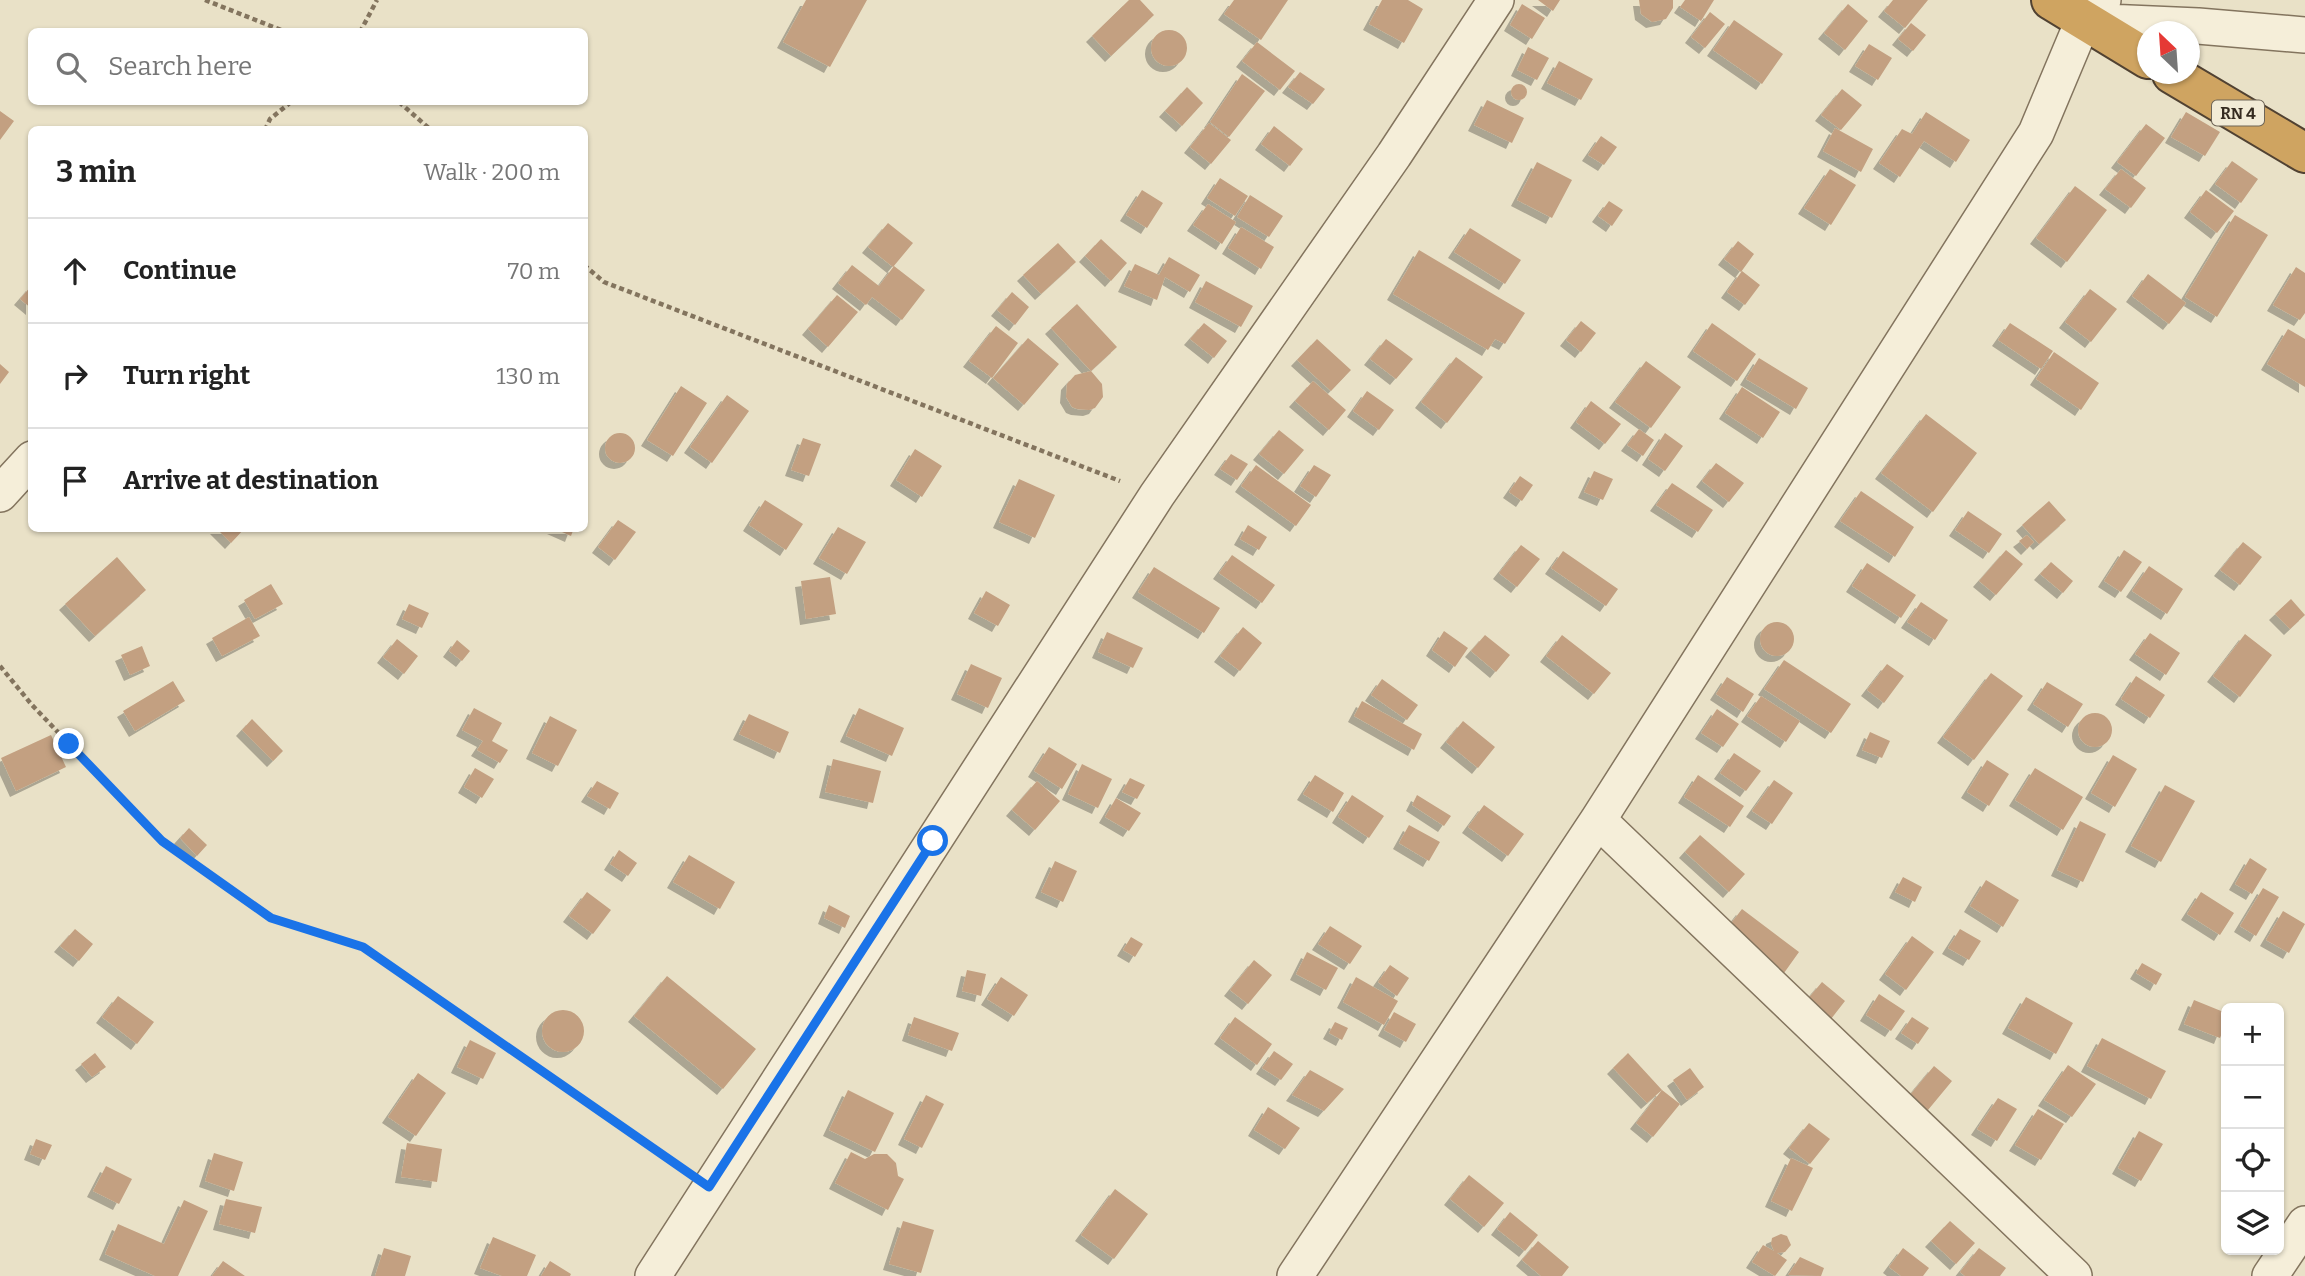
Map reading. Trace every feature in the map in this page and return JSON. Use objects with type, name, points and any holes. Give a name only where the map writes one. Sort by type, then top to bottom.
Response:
[{"type":"highway","points":[[2051,0],[2093,10],[2137,50]]},
{"type":"highway","name":"RN 4","points":[[2189,84],[2305,153]]},
{"type":"street","points":[[653,1276],[1157,495],[1394,155],[1496,0]]},
{"type":"street","points":[[1294,1276],[1598,820],[2036,133],[2093,10],[2198,26],[2305,35]]},
{"type":"street","points":[[0,495],[28,464]]},
{"type":"street","points":[[1598,820],[2074,1276]]},
{"type":"street","points":[[2270,1276],[2305,1224]]},
{"type":"path","points":[[205,0],[276,28]]},
{"type":"path","points":[[362,28],[377,0]]},
{"type":"path","points":[[267,126],[270,119],[287,105]]},
{"type":"path","points":[[402,105],[426,126]]},
{"type":"path","points":[[588,268],[604,282],[1157,495]]},
{"type":"path","points":[[0,666],[32,705],[162,841],[271,918],[363,947],[709,1187]]},
{"type":"building","points":[[806,0],[867,0],[830,67],[783,42]]},
{"type":"building","points":[[1129,0],[1140,0],[1154,15],[1111,56],[1092,36]]},
{"type":"building","points":[[1234,0],[1288,0],[1261,40],[1224,14]]},
{"type":"building","points":[[1382,0],[1408,0],[1423,9],[1404,43],[1369,24]]},
{"type":"building","points":[[1538,0],[1560,0],[1553,11]]},
{"type":"building","points":[[1639,0],[1673,0],[1673,8],[1666,19],[1652,22],[1641,14]]},
{"type":"building","points":[[1685,0],[1714,0],[1701,21],[1680,7]]},
{"type":"building","points":[[1893,0],[1928,0],[1905,28],[1884,11]]},
{"type":"building","points":[[1522,4],[1545,18],[1532,39],[1510,25]]},
{"type":"building","points":[[1848,4],[1868,21],[1845,50],[1824,33]]},
{"type":"building","points":[[1710,12],[1725,24],[1705,48],[1691,37]]},
{"type":"building","points":[[1734,20],[1783,54],[1762,84],[1713,50]]},
{"type":"building","points":[[1911,23],[1926,35],[1913,51],[1898,39]]},
{"type":"building","points":[[1169,30],[1182,35],[1187,48],[1182,61],[1169,66],[1156,61],[1151,48],[1156,35]]},
{"type":"building","points":[[1257,42],[1295,71],[1280,90],[1242,61]]},
{"type":"building","points":[[1869,44],[1892,58],[1878,80],[1855,66]]},
{"type":"building","points":[[1528,47],[1549,58],[1537,80],[1517,70]]},
{"type":"building","points":[[1559,61],[1593,79],[1581,100],[1547,83]]},
{"type":"building","points":[[1300,72],[1325,89],[1313,104],[1288,87]]},
{"type":"building","points":[[1242,74],[1265,91],[1229,137],[1210,122]]},
{"type":"building","points":[[1519,84],[1525,86],[1525,98],[1519,100],[1513,98],[1511,92],[1513,86]]},
{"type":"building","points":[[1187,87],[1203,103],[1182,126],[1165,111]]},
{"type":"building","points":[[1842,89],[1862,105],[1841,130],[1821,115]]},
{"type":"building","points":[[1487,100],[1524,118],[1512,143],[1474,125]]},
{"type":"building","points":[[0,111],[14,121],[0,140]]},
{"type":"building","points":[[1926,112],[1970,140],[1956,162],[1924,141],[1900,177],[1879,163],[1902,129],[1912,134]]},
{"type":"building","points":[[2186,112],[2220,132],[2205,156],[2171,137]]},
{"type":"building","points":[[1209,123],[1231,140],[1211,164],[1190,147]]},
{"type":"building","points":[[2146,124],[2165,138],[2136,176],[2117,162]]},
{"type":"building","points":[[1274,126],[1303,149],[1290,166],[1261,144]]},
{"type":"building","points":[[1835,128],[1873,149],[1861,172],[1823,151]]},
{"type":"building","points":[[1601,136],[1617,147],[1604,165],[1588,155]]},
{"type":"building","points":[[2232,161],[2258,179],[2241,203],[2215,184]]},
{"type":"building","points":[[1537,162],[1572,180],[1552,218],[1517,200]]},
{"type":"building","points":[[1830,169],[1856,185],[1831,225],[1804,208]]},
{"type":"building","points":[[2121,169],[2146,188],[2131,208],[2105,189]]},
{"type":"building","points":[[1220,178],[1248,196],[1235,216],[1207,198]]},
{"type":"building","points":[[2075,186],[2107,210],[2067,262],[2036,238]]},
{"type":"building","points":[[1142,190],[1163,203],[1147,228],[1126,215]]},
{"type":"building","points":[[2206,190],[2234,211],[2217,233],[2190,212]]},
{"type":"building","points":[[1250,195],[1283,216],[1269,237],[1237,217]]},
{"type":"building","points":[[1609,201],[1623,210],[1612,226],[1598,216]]},
{"type":"building","points":[[1208,204],[1236,222],[1222,244],[1193,225]]},
{"type":"building","points":[[2235,215],[2268,235],[2217,317],[2185,297]]},
{"type":"building","points":[[888,223],[913,243],[893,267],[868,247]]},
{"type":"building","points":[[1241,227],[1274,247],[1261,269],[1228,248]]},
{"type":"building","points":[[1470,228],[1521,260],[1505,284],[1454,252]]},
{"type":"building","points":[[1101,239],[1127,263],[1111,281],[1085,256]]},
{"type":"building","points":[[1738,241],[1754,254],[1741,272],[1724,259]]},
{"type":"building","points":[[1058,243],[1076,262],[1041,294],[1023,275]]},
{"type":"building","points":[[1419,250],[1525,313],[1505,344],[1495,339],[1488,350],[1393,294]]},
{"type":"building","points":[[1169,257],[1200,275],[1190,292],[1165,277],[1157,300],[1124,286],[1135,264],[1159,275]]},
{"type":"building","points":[[852,265],[879,286],[894,266],[925,290],[902,320],[872,297],[866,305],[838,283]]},
{"type":"building","points":[[2296,267],[2305,273],[2305,313],[2300,320],[2273,305]]},
{"type":"building","points":[[1742,271],[1760,285],[1745,305],[1727,292]]},
{"type":"building","points":[[2148,274],[2186,303],[2169,324],[2132,296]]},
{"type":"building","points":[[1206,281],[1253,306],[1241,327],[1195,302]]},
{"type":"building","points":[[2090,289],[2117,309],[2091,342],[2065,322]]},
{"type":"building","points":[[28,290],[28,306],[20,299]]},
{"type":"building","points":[[1012,292],[1029,307],[1015,325],[997,310]]},
{"type":"building","points":[[837,295],[858,312],[828,347],[808,329]]},
{"type":"building","points":[[1077,304],[1117,347],[1091,371],[1051,328]]},
{"type":"building","points":[[1581,321],[1596,333],[1581,352],[1566,340]]},
{"type":"building","points":[[1204,323],[1227,341],[1214,358],[1190,339]]},
{"type":"building","points":[[1712,323],[1756,354],[1737,381],[1693,351]]},
{"type":"building","points":[[2010,323],[2053,351],[2041,369],[1998,340]]},
{"type":"building","points":[[996,326],[1018,343],[992,378],[969,361]]},
{"type":"building","points":[[2288,329],[2305,339],[2305,387],[2267,364]]},
{"type":"building","points":[[1028,338],[1059,364],[1024,405],[993,378]]},
{"type":"building","points":[[1317,339],[1351,370],[1331,391],[1297,360]]},
{"type":"building","points":[[1386,339],[1413,359],[1396,379],[1370,359]]},
{"type":"building","points":[[2054,352],[2099,383],[2081,410],[2036,379]]},
{"type":"building","points":[[1456,357],[1483,377],[1447,423],[1421,402]]},
{"type":"building","points":[[1759,358],[1808,388],[1796,409],[1746,379]]},
{"type":"building","points":[[1646,361],[1681,387],[1651,428],[1615,402]]},
{"type":"building","points":[[0,364],[9,372],[0,384]]},
{"type":"building","points":[[1091,371],[1102,384],[1103,397],[1095,408],[1089,410],[1072,407],[1066,397],[1067,384],[1075,375]]},
{"type":"building","points":[[1313,381],[1346,410],[1329,430],[1295,401]]},
{"type":"building","points":[[681,386],[707,403],[673,456],[647,440]]},
{"type":"building","points":[[1742,387],[1780,412],[1763,438],[1725,413]]},
{"type":"building","points":[[1367,391],[1394,410],[1379,430],[1353,411]]},
{"type":"building","points":[[727,395],[749,411],[712,463],[690,447]]},
{"type":"building","points":[[1591,401],[1621,424],[1605,444],[1576,422]]},
{"type":"building","points":[[1926,414],[1977,453],[1933,512],[1881,473]]},
{"type":"building","points":[[1639,429],[1654,440],[1643,456],[1627,445]]},
{"type":"building","points":[[1279,430],[1304,450],[1284,474],[1259,454]]},
{"type":"building","points":[[620,433],[631,437],[635,448],[631,459],[620,463],[609,459],[605,448],[609,437]]},
{"type":"building","points":[[1665,433],[1683,446],[1665,471],[1648,459]]},
{"type":"building","points":[[803,438],[821,444],[809,476],[791,470]]},
{"type":"building","points":[[915,449],[942,466],[922,497],[896,480]]},
{"type":"building","points":[[1231,454],[1248,464],[1237,480],[1220,469]]},
{"type":"building","points":[[1716,463],[1744,483],[1729,502],[1702,481]]},
{"type":"building","points":[[1256,465],[1311,505],[1296,526],[1241,486]]},
{"type":"building","points":[[1314,465],[1331,475],[1316,497],[1300,486]]},
{"type":"building","points":[[1594,471],[1613,479],[1603,500],[1584,492]]},
{"type":"building","points":[[1520,476],[1533,485],[1522,501],[1509,492]]},
{"type":"building","points":[[1019,479],[1055,495],[1035,538],[999,522]]},
{"type":"building","points":[[1672,483],[1713,510],[1698,532],[1656,505]]},
{"type":"building","points":[[1861,491],[1914,527],[1895,557],[1840,521]]},
{"type":"building","points":[[765,500],[803,524],[786,550],[749,525]]},
{"type":"building","points":[[2049,501],[2066,520],[2039,544],[2022,525]]},
{"type":"building","points":[[1968,511],[2002,534],[1989,553],[1955,530]]},
{"type":"building","points":[[618,520],[636,532],[615,560],[598,547]]},
{"type":"building","points":[[1248,525],[1267,537],[1259,550],[1240,539]]},
{"type":"building","points":[[838,527],[866,542],[847,574],[819,558]]},
{"type":"building","points":[[220,532],[241,532],[231,543]]},
{"type":"building","points":[[2027,535],[2034,542],[2027,549],[2019,541]]},
{"type":"building","points":[[2243,542],[2262,557],[2240,585],[2220,570]]},
{"type":"building","points":[[1521,545],[1540,559],[1517,587],[1499,573]]},
{"type":"building","points":[[2006,550],[2023,564],[1996,595],[1979,581]]},
{"type":"building","points":[[2124,550],[2142,562],[2121,592],[2104,581]]},
{"type":"building","points":[[1563,551],[1618,589],[1606,606],[1551,568]]},
{"type":"building","points":[[1232,555],[1275,585],[1262,603],[1219,573]]},
{"type":"building","points":[[117,557],[146,590],[95,636],[65,604]]},
{"type":"building","points":[[2051,562],[2073,581],[2063,593],[2040,574]]},
{"type":"building","points":[[1867,563],[1916,595],[1901,618],[1852,586]]},
{"type":"building","points":[[2149,566],[2183,589],[2167,614],[2132,591]]},
{"type":"building","points":[[1154,567],[1220,608],[1204,633],[1138,592]]},
{"type":"building","points":[[830,577],[836,614],[806,619],[801,581]]},
{"type":"building","points":[[271,584],[283,604],[255,619],[244,600]]},
{"type":"building","points":[[986,591],[1010,605],[998,626],[974,613]]},
{"type":"building","points":[[2291,599],[2305,615],[2290,629],[2275,614]]},
{"type":"building","points":[[1921,602],[1948,620],[1935,640],[1907,622]]},
{"type":"building","points":[[409,604],[429,613],[422,628],[402,619]]},
{"type":"building","points":[[249,617],[260,636],[222,656],[212,638]]},
{"type":"building","points":[[1777,622],[1789,627],[1794,639],[1789,651],[1777,656],[1765,651],[1760,639],[1765,627]]},
{"type":"building","points":[[1243,627],[1262,643],[1240,671],[1220,656]]},
{"type":"building","points":[[1444,631],[1468,648],[1455,667],[1432,650]]},
{"type":"building","points":[[1107,632],[1143,648],[1133,668],[1098,652]]},
{"type":"building","points":[[2150,633],[2180,653],[2166,675],[2135,654]]},
{"type":"building","points":[[2245,634],[2272,655],[2240,697],[2213,676]]},
{"type":"building","points":[[1485,635],[1510,655],[1496,672],[1471,651]]},
{"type":"building","points":[[1562,635],[1611,673],[1594,694],[1546,656]]},
{"type":"building","points":[[397,639],[418,656],[404,674],[383,657]]},
{"type":"building","points":[[457,640],[470,651],[462,661],[449,651]]},
{"type":"building","points":[[142,646],[150,666],[130,675],[121,655]]},
{"type":"building","points":[[1784,660],[1851,704],[1831,733],[1764,689]]},
{"type":"building","points":[[971,664],[1002,678],[988,708],[957,694]]},
{"type":"building","points":[[1887,664],[1904,676],[1884,703],[1867,690]]},
{"type":"building","points":[[1991,673],[2023,696],[1974,760],[1943,737]]},
{"type":"building","points":[[2136,676],[2165,695],[2150,718],[2121,699]]},
{"type":"building","points":[[1727,677],[1754,694],[1743,712],[1716,694]]},
{"type":"building","points":[[1382,679],[1418,705],[1407,720],[1371,695]]},
{"type":"building","points":[[173,681],[185,701],[135,731],[123,711]]},
{"type":"building","points":[[2047,682],[2083,704],[2068,727],[2033,704]]},
{"type":"building","points":[[1761,696],[1800,721],[1786,742],[1747,716]]},
{"type":"building","points":[[1362,701],[1422,734],[1414,750],[1354,716]]},
{"type":"building","points":[[474,708],[502,723],[492,741],[508,750],[500,763],[477,750],[483,741],[462,730]]},
{"type":"building","points":[[859,708],[904,728],[892,756],[846,736]]},
{"type":"building","points":[[1717,709],[1739,724],[1723,747],[1701,733]]},
{"type":"building","points":[[2095,713],[2107,718],[2112,730],[2107,742],[2095,747],[2083,742],[2078,730],[2083,718]]},
{"type":"building","points":[[749,714],[789,732],[780,753],[739,734]]},
{"type":"building","points":[[550,716],[577,730],[558,766],[532,753]]},
{"type":"building","points":[[252,719],[283,751],[273,761],[242,730]]},
{"type":"building","points":[[1463,721],[1495,747],[1478,768],[1446,742]]},
{"type":"building","points":[[1870,732],[1890,741],[1882,758],[1862,750]]},
{"type":"building","points":[[51,735],[66,767],[16,791],[1,758]]},
{"type":"building","points":[[1049,747],[1077,764],[1062,789],[1034,771]]},
{"type":"building","points":[[1734,753],[1761,771],[1746,791],[1720,773]]},
{"type":"building","points":[[2113,755],[2137,769],[2115,807],[2091,793]]},
{"type":"building","points":[[833,759],[881,771],[873,803],[825,792]]},
{"type":"building","points":[[1987,760],[2009,774],[1989,806],[1967,792]]},
{"type":"building","points":[[1082,764],[1112,779],[1098,808],[1068,794]]},
{"type":"building","points":[[475,768],[494,779],[482,798],[464,787]]},
{"type":"building","points":[[2035,768],[2083,797],[2063,830],[2015,800]]},
{"type":"building","points":[[1315,775],[1344,793],[1333,812],[1303,794]]},
{"type":"building","points":[[1698,775],[1744,806],[1730,827],[1684,797]]},
{"type":"building","points":[[1130,778],[1145,785],[1137,799],[1122,792]]},
{"type":"building","points":[[1774,780],[1793,793],[1772,824],[1752,811]]},
{"type":"building","points":[[597,781],[619,793],[610,809],[587,796]]},
{"type":"building","points":[[1037,781],[1060,801],[1035,830],[1012,810]]},
{"type":"building","points":[[2165,785],[2195,801],[2161,862],[2131,846]]},
{"type":"building","points":[[1352,795],[1384,816],[1369,838],[1338,817]]},
{"type":"building","points":[[1417,795],[1451,816],[1444,826],[1412,805]]},
{"type":"building","points":[[1116,798],[1141,813],[1129,831],[1105,817]]},
{"type":"building","points":[[1484,805],[1524,834],[1508,856],[1468,827]]},
{"type":"building","points":[[2080,821],[2106,834],[2083,882],[2057,870]]},
{"type":"building","points":[[1409,825],[1440,842],[1429,861],[1399,843]]},
{"type":"building","points":[[189,828],[207,845],[197,856],[180,838]]},
{"type":"building","points":[[1700,835],[1745,874],[1729,892],[1685,852]]},
{"type":"building","points":[[619,850],[637,863],[628,876],[610,864]]},
{"type":"building","points":[[689,855],[735,882],[720,909],[673,882]]},
{"type":"building","points":[[2250,858],[2267,869],[2252,894],[2235,884]]},
{"type":"building","points":[[1055,861],[1077,871],[1063,902],[1041,892]]},
{"type":"building","points":[[1903,877],[1922,887],[1915,902],[1895,892]]},
{"type":"building","points":[[1986,880],[2019,900],[2003,927],[1970,906]]},
{"type":"building","points":[[2263,888],[2279,897],[2256,936],[2240,926]]},
{"type":"building","points":[[587,892],[611,910],[593,934],[569,916]]},
{"type":"building","points":[[2201,892],[2234,913],[2220,935],[2187,914]]},
{"type":"building","points":[[829,905],[850,916],[845,928],[824,918]]},
{"type":"building","points":[[1742,909],[1799,952],[1784,973],[1726,930]]},
{"type":"building","points":[[2283,911],[2305,924],[2289,953],[2266,940]]},
{"type":"building","points":[[1330,926],[1362,946],[1350,964],[1318,944]]},
{"type":"building","points":[[75,929],[93,944],[79,961],[60,946]]},
{"type":"building","points":[[1960,929],[1981,941],[1969,960],[1948,948]]},
{"type":"building","points":[[1912,936],[1934,952],[1906,990],[1885,974]]},
{"type":"building","points":[[1131,937],[1143,944],[1135,957],[1123,950]]},
{"type":"building","points":[[1307,952],[1338,968],[1326,990],[1296,974]]},
{"type":"building","points":[[1254,960],[1272,975],[1248,1004],[1230,990]]},
{"type":"building","points":[[2142,963],[2162,974],[2156,985],[2136,973]]},
{"type":"building","points":[[1390,965],[1409,978],[1397,996],[1378,982]]},
{"type":"building","points":[[967,970],[986,974],[981,996],[962,991]]},
{"type":"building","points":[[667,976],[756,1049],[723,1089],[634,1016]]},
{"type":"building","points":[[1001,977],[1028,995],[1014,1016],[987,999]]},
{"type":"building","points":[[1356,977],[1398,1001],[1384,1025],[1343,1002]]},
{"type":"building","points":[[1822,982],[1845,1001],[1831,1019],[1807,1000]]},
{"type":"building","points":[[1879,994],[1905,1011],[1891,1031],[1866,1015]]},
{"type":"building","points":[[118,996],[154,1022],[137,1044],[102,1017]]},
{"type":"building","points":[[2026,997],[2073,1023],[2056,1054],[2008,1028]]},
{"type":"building","points":[[2194,1000],[2221,1011],[2220,1038],[2184,1024]]},
{"type":"building","points":[[563,1010],[578,1016],[584,1031],[578,1046],[563,1052],[548,1046],[542,1031],[548,1016]]},
{"type":"building","points":[[1394,1012],[1416,1024],[1406,1042],[1384,1030]]},
{"type":"building","points":[[914,1017],[959,1033],[952,1051],[908,1035]]},
{"type":"building","points":[[1235,1017],[1272,1044],[1257,1065],[1220,1038]]},
{"type":"building","points":[[1912,1017],[1929,1028],[1918,1044],[1901,1033]]},
{"type":"building","points":[[1335,1022],[1348,1028],[1342,1040],[1329,1033]]},
{"type":"building","points":[[2102,1038],[2166,1071],[2151,1099],[2087,1066]]},
{"type":"building","points":[[470,1040],[496,1053],[483,1079],[457,1067]]},
{"type":"building","points":[[1274,1051],[1293,1064],[1281,1080],[1262,1068]]},
{"type":"building","points":[[95,1053],[106,1067],[92,1077],[81,1064]]},
{"type":"building","points":[[1628,1053],[1662,1090],[1647,1103],[1613,1068]]},
{"type":"building","points":[[2068,1065],[2096,1084],[2072,1117],[2044,1100]]},
{"type":"building","points":[[1934,1066],[1952,1081],[1928,1110],[1910,1095]]},
{"type":"building","points":[[1690,1068],[1704,1087],[1687,1100],[1673,1080]]},
{"type":"building","points":[[1310,1070],[1344,1089],[1324,1111],[1292,1095]]},
{"type":"building","points":[[418,1073],[446,1093],[416,1136],[388,1117]]},
{"type":"building","points":[[848,1090],[894,1113],[875,1152],[829,1130]]},
{"type":"building","points":[[1662,1090],[1680,1104],[1653,1137],[1636,1123]]},
{"type":"building","points":[[926,1095],[944,1104],[922,1148],[904,1139]]},
{"type":"building","points":[[1998,1098],[2017,1109],[1997,1141],[1977,1129]]},
{"type":"building","points":[[1268,1107],[1300,1128],[1285,1149],[1254,1130]]},
{"type":"building","points":[[2038,1109],[2064,1124],[2041,1160],[2015,1145]]},
{"type":"building","points":[[1809,1123],[1830,1139],[1810,1164],[1789,1148]]},
{"type":"building","points":[[2139,1131],[2163,1144],[2141,1181],[2118,1168]]},
{"type":"building","points":[[36,1139],[52,1145],[45,1160],[30,1154]]},
{"type":"building","points":[[407,1143],[442,1149],[437,1182],[401,1177]]},
{"type":"building","points":[[851,1152],[865,1159],[874,1154],[887,1154],[896,1163],[898,1176],[904,1179],[888,1210],[835,1183]]},
{"type":"building","points":[[214,1153],[243,1162],[234,1191],[205,1181]]},
{"type":"building","points":[[1791,1158],[1813,1168],[1792,1211],[1771,1201]]},
{"type":"building","points":[[106,1166],[132,1179],[119,1204],[93,1191]]},
{"type":"building","points":[[1469,1175],[1504,1203],[1484,1227],[1450,1199]]},
{"type":"building","points":[[1115,1189],[1148,1214],[1114,1259],[1081,1235]]},
{"type":"building","points":[[226,1199],[262,1207],[255,1233],[219,1224]]},
{"type":"building","points":[[184,1200],[208,1211],[178,1276],[155,1276],[105,1254],[118,1224],[164,1244]]},
{"type":"building","points":[[1510,1212],[1538,1235],[1525,1251],[1497,1229]]},
{"type":"building","points":[[903,1221],[934,1230],[921,1273],[889,1264]]},
{"type":"building","points":[[1950,1221],[1975,1243],[1956,1264],[1931,1241]]},
{"type":"building","points":[[1781,1234],[1787,1236],[1791,1245],[1785,1252],[1777,1253],[1787,1260],[1775,1276],[1752,1262],[1763,1245],[1774,1251],[1772,1238]]},
{"type":"building","points":[[493,1237],[536,1255],[527,1276],[502,1276],[480,1268]]},
{"type":"building","points":[[1538,1241],[1569,1267],[1562,1276],[1541,1276],[1522,1260]]},
{"type":"building","points":[[384,1248],[411,1256],[405,1276],[375,1276]]},
{"type":"building","points":[[1903,1248],[1929,1268],[1923,1276],[1901,1276],[1889,1267]]},
{"type":"building","points":[[1979,1248],[2006,1268],[2000,1276],[1965,1276],[1960,1272]]},
{"type":"building","points":[[1800,1257],[1824,1268],[1821,1276],[1788,1275]]},
{"type":"building","points":[[223,1261],[245,1276],[212,1276]]},
{"type":"building","points":[[550,1261],[571,1274],[570,1276],[541,1276]]},
{"type":"route","points":[[69,744],[162,841],[271,918],[363,947],[709,1187],[933,841]]}]
